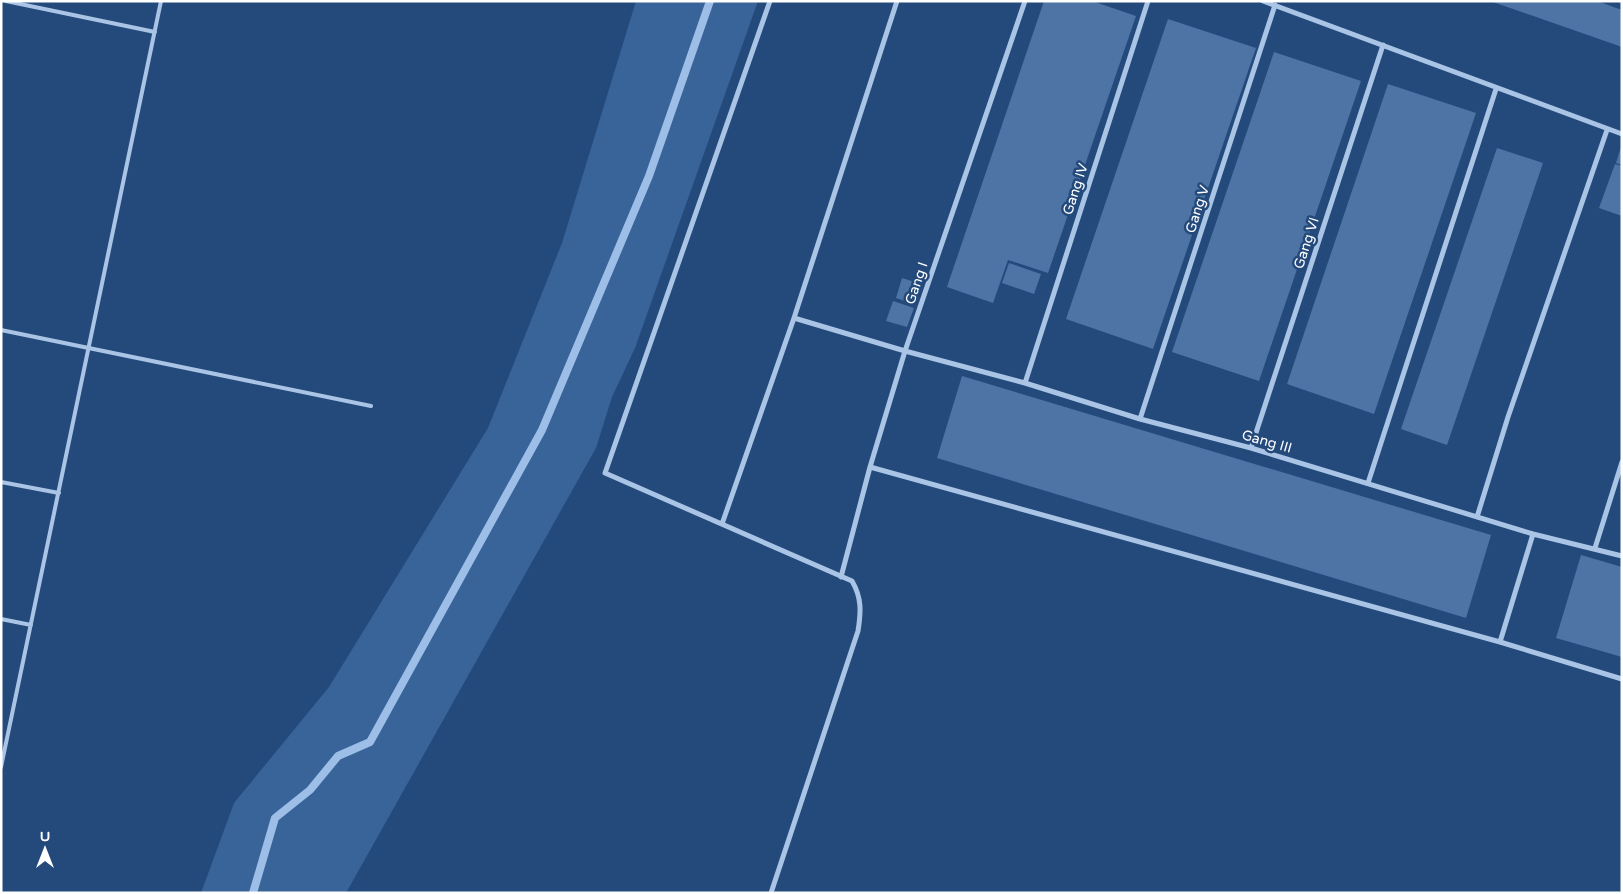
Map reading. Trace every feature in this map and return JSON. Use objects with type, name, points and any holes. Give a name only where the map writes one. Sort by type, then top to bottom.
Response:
[{"type":"street","points":[[770,1],[605,473],[852,581],[859,593],[861,611],[858,631],[771,893]]},
{"type":"street","points":[[722,524],[794,318],[897,1]]},
{"type":"street","name":"Gang I","points":[[841,577],[870,467],[905,351],[1025,1]]},
{"type":"street","name":"Gang IV","points":[[1025,383],[1148,1]]},
{"type":"street","points":[[1263,1],[1496,89],[1622,134]]},
{"type":"street","name":"Gang V","points":[[1140,420],[1275,6]]},
{"type":"street","name":"Gang VI","points":[[1251,448],[1383,45]]},
{"type":"street","points":[[1368,483],[1496,89]]},
{"type":"street","points":[[1477,517],[1508,417],[1607,130]]},
{"type":"street","name":"Gang III","points":[[794,318],[905,351],[1025,383],[1140,420],[1251,448],[1533,534],[1622,556]]},
{"type":"street","points":[[1594,548],[1622,462]]},
{"type":"street","points":[[870,467],[1500,642],[1622,679]]},
{"type":"street","points":[[1500,642],[1533,534]]},
{"type":"lane","points":[[6,1],[154,32]]},
{"type":"lane","points":[[1,767],[161,1]]},
{"type":"lane","points":[[1,330],[371,406]]},
{"type":"lane","points":[[1,482],[59,493]]},
{"type":"lane","points":[[1,619],[31,625]]},
{"type":"shaded area","points":[[636,1],[758,1],[635,348],[612,397],[596,448],[346,893],[201,893],[234,803],[329,687],[488,428],[562,243]]},
{"type":"building","points":[[1044,1],[1092,1],[1136,16],[1048,273],[1008,260],[993,303],[947,287]]},
{"type":"building","points":[[1490,1],[1597,1],[1622,10],[1622,47]]},
{"type":"building","points":[[1168,19],[1256,48],[1153,349],[1066,319]]},
{"type":"building","points":[[1274,52],[1361,81],[1259,381],[1172,352]]},
{"type":"building","points":[[1388,84],[1476,113],[1374,414],[1287,384]]},
{"type":"building","points":[[1622,147],[1622,165],[1616,163]]},
{"type":"building","points":[[1497,148],[1543,163],[1447,445],[1401,429]]},
{"type":"building","points":[[1615,164],[1622,166],[1622,216],[1599,208]]},
{"type":"building","points":[[1009,263],[1041,274],[1034,294],[1002,283]]},
{"type":"building","points":[[902,278],[921,284],[914,304],[896,298]]},
{"type":"building","points":[[893,301],[914,308],[907,327],[886,321]]},
{"type":"building","points":[[962,376],[1491,535],[1466,618],[937,458]]},
{"type":"building","points":[[1581,555],[1622,567],[1622,657],[1556,638]]},
{"type":"waterway","points":[[253,893],[275,818],[310,790],[338,756],[370,742],[542,430],[649,176],[710,1]]}]
